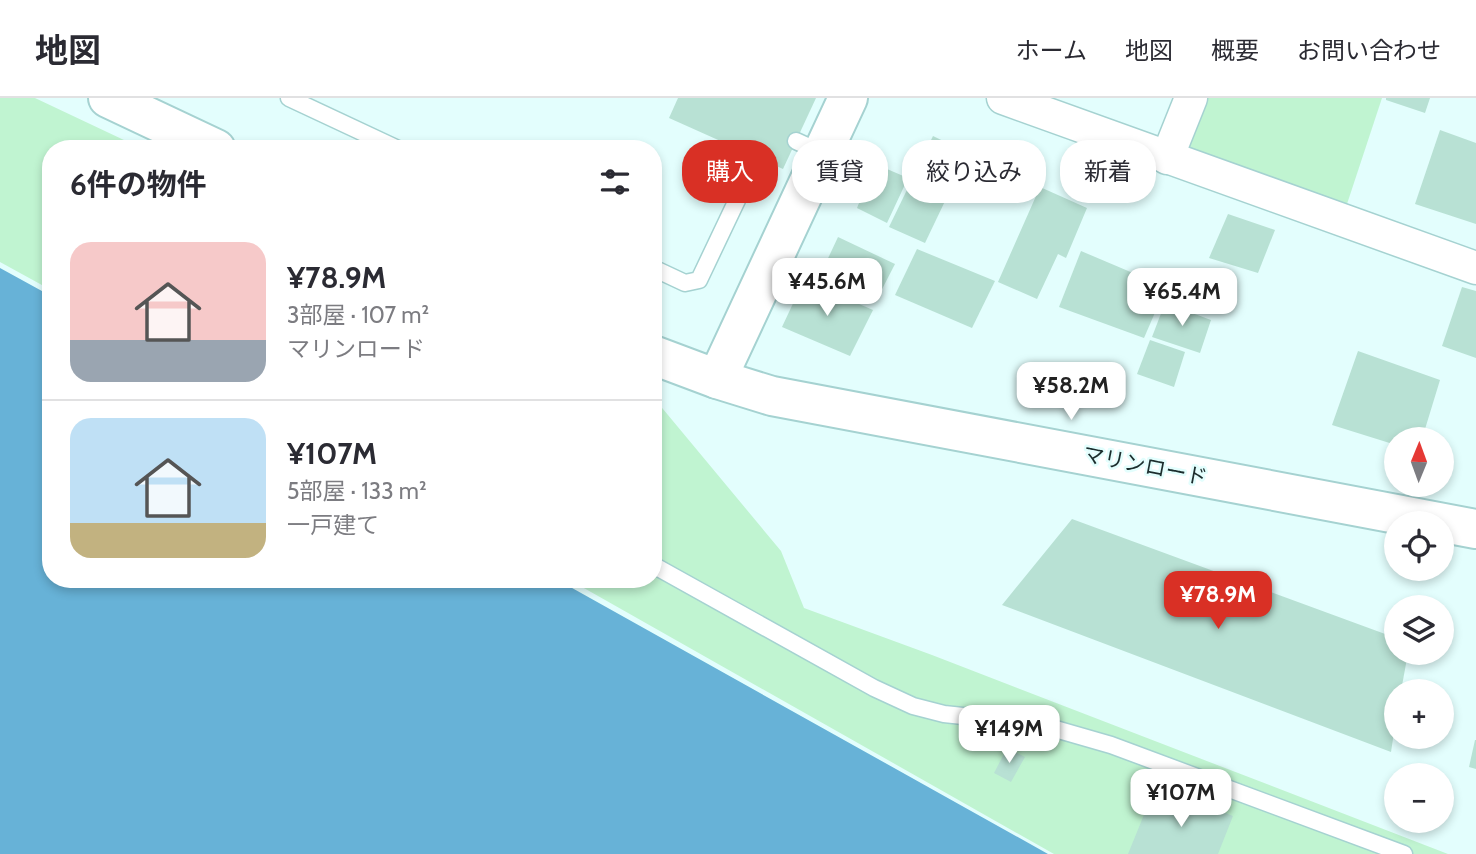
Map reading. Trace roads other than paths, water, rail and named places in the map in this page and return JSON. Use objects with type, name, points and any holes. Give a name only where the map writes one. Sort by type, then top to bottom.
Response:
[{"type":"street","points":[[108,98],[197,140]]},
{"type":"street","points":[[716,379],[809,147],[848,98]]},
{"type":"street","points":[[1003,98],[1476,268]]},
{"type":"street","points":[[1167,158],[1191,98]]},
{"type":"street","name":"マリンロード","points":[[662,358],[772,396],[1476,529]]},
{"type":"lane","points":[[289,98],[379,140]]},
{"type":"lane","points":[[662,272],[685,283],[699,279],[735,203]]},
{"type":"lane","points":[[662,570],[874,688],[913,706],[944,714],[1038,724],[1111,744],[1404,854]]},
{"type":"water","points":[[0,268],[42,291],[42,588],[572,588],[1048,854],[0,854]]}]
